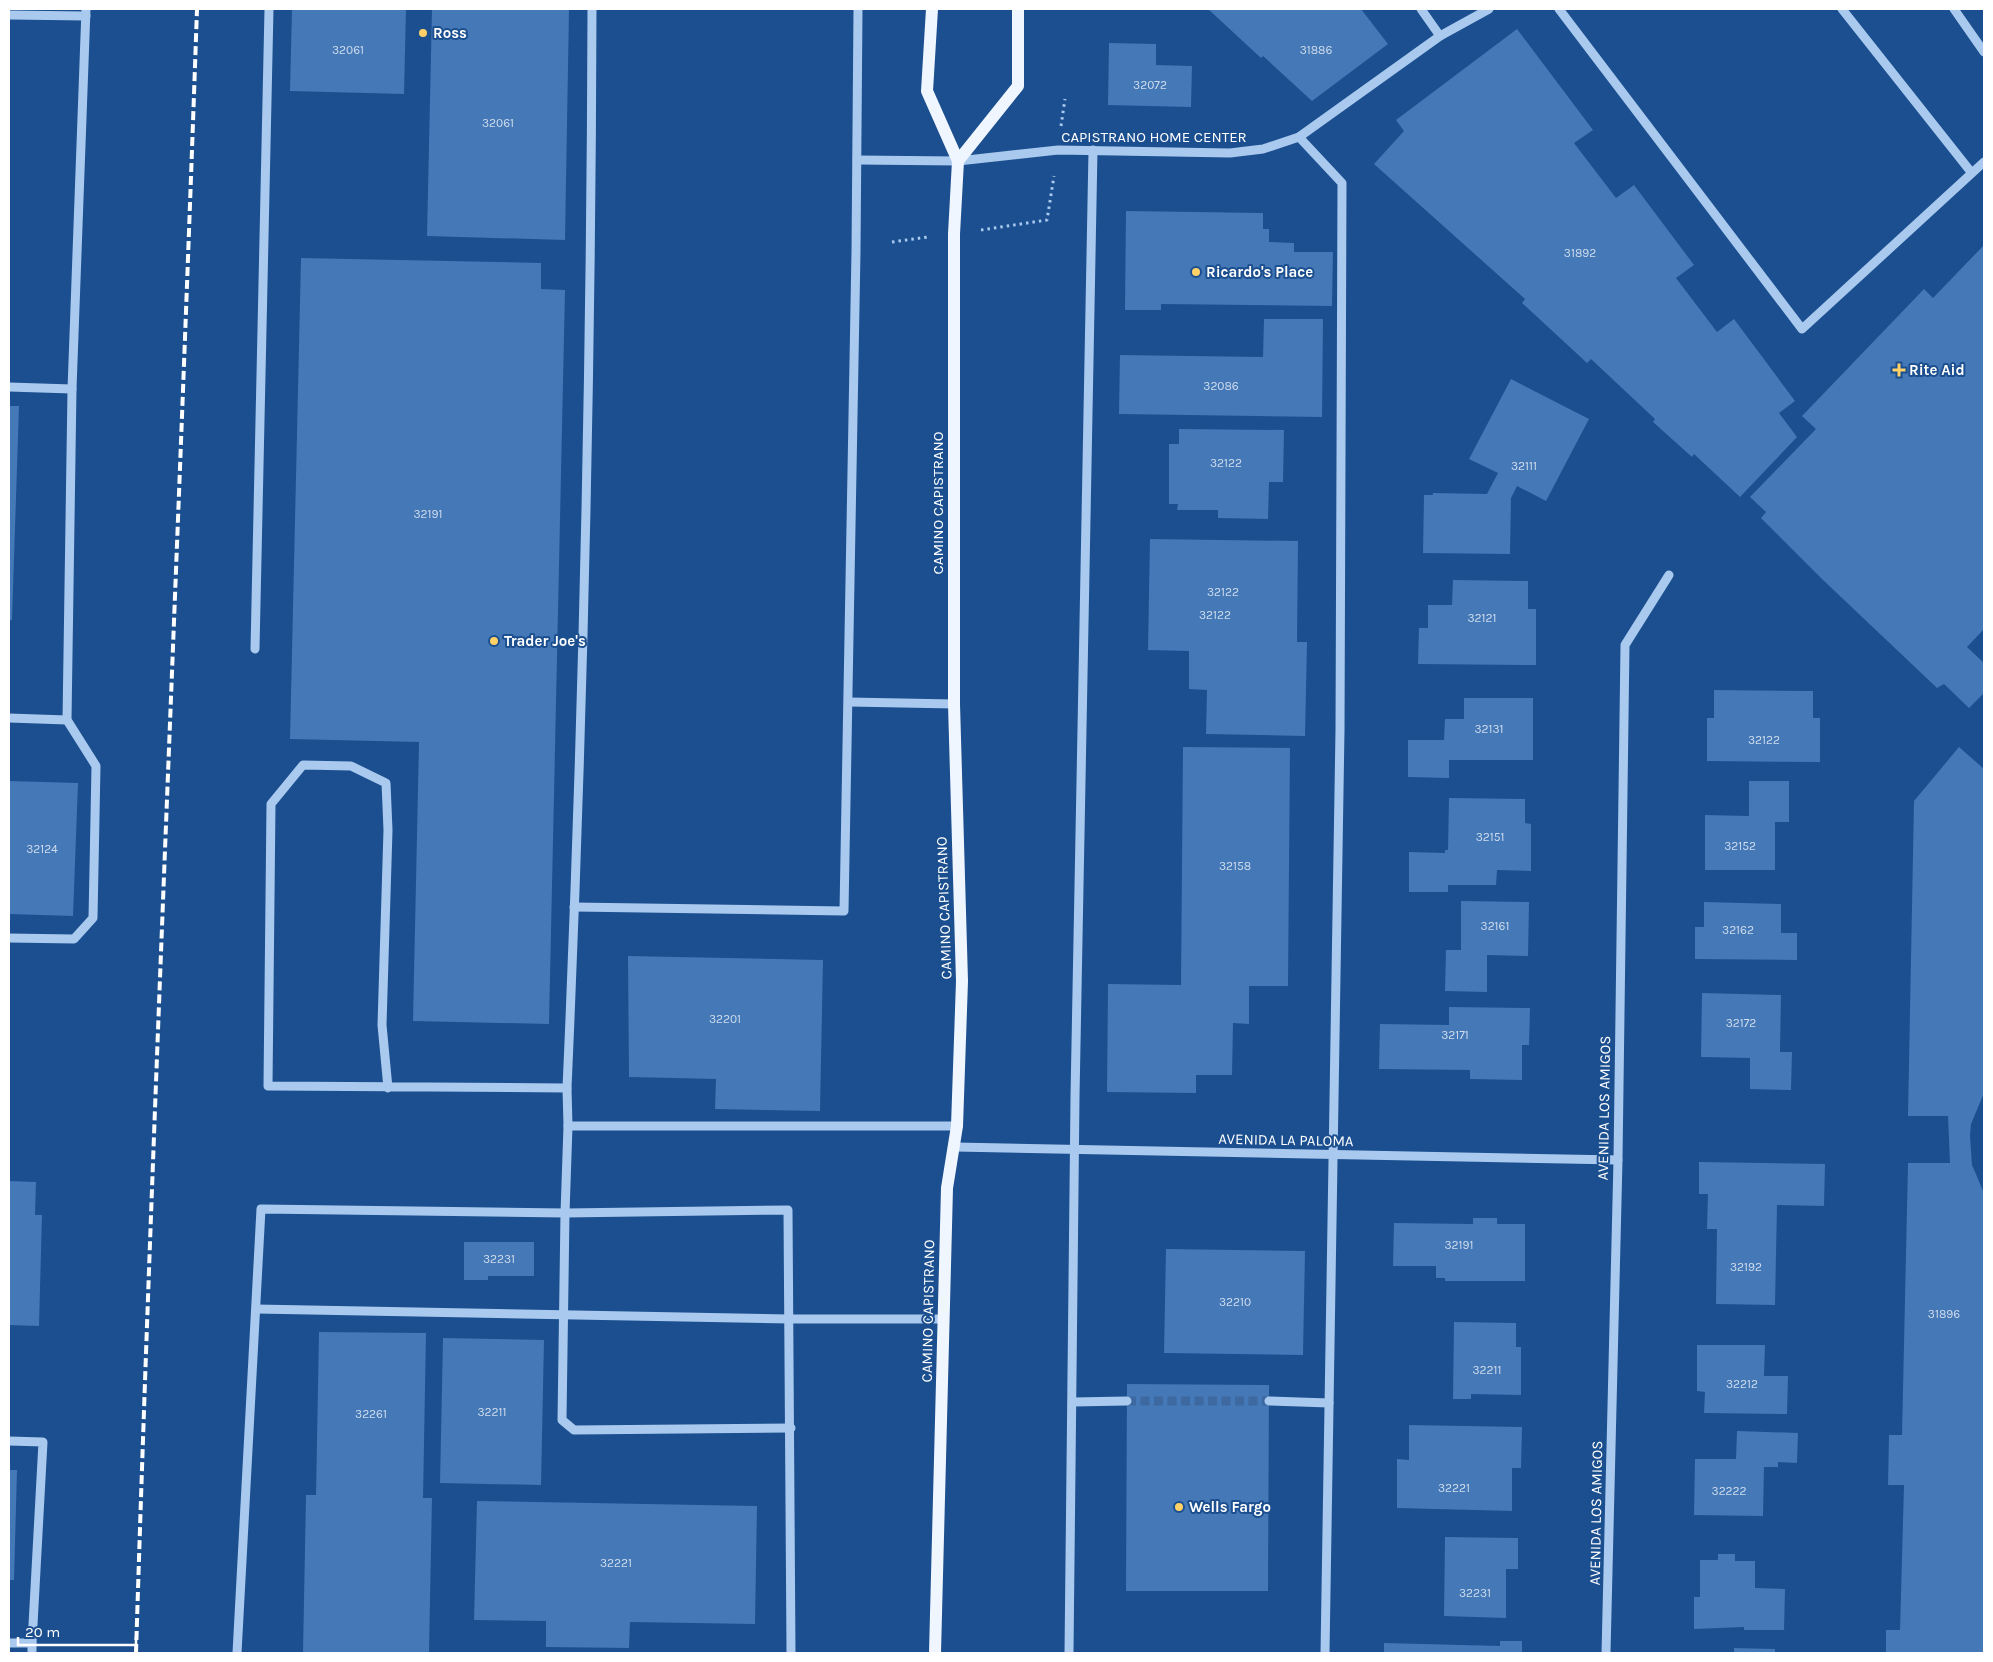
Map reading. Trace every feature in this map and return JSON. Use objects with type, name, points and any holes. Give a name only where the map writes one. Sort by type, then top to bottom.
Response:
[{"type":"main road","name":"CAMINO CAPISTRANO","points":[[932,9],[927,91],[958,161],[954,244],[954,704],[962,981],[958,1126],[947,1188],[935,1653]]},
{"type":"main road","points":[[958,161],[1018,86],[1018,9]]},
{"type":"street","points":[[255,649],[269,9]]},
{"type":"street","points":[[592,9],[592,144],[582,699],[567,1088],[568,1126],[562,1420],[574,1430],[791,1428]]},
{"type":"street","points":[[574,907],[844,911],[849,702],[858,9]]},
{"type":"street","points":[[1421,9],[1440,36]]},
{"type":"street","name":"CAPISTRANO HOME CENTER","points":[[857,160],[958,161],[1058,150],[1230,153],[1263,149],[1299,137],[1440,36],[1489,9]]},
{"type":"street","points":[[1558,9],[1802,329],[1984,162]]},
{"type":"street","points":[[1842,9],[1971,172]]},
{"type":"street","points":[[1954,9],[1984,52]]},
{"type":"street","points":[[9,15],[86,13],[72,390],[67,720],[96,766],[94,918],[74,939],[9,938]]},
{"type":"street","points":[[1299,137],[1342,183],[1340,730],[1324,1653]]},
{"type":"street","points":[[1070,1653],[1076,1148],[1093,150]]},
{"type":"street","points":[[9,387],[72,390]]},
{"type":"street","name":"AVENIDA LOS AMIGOS","points":[[1606,1653],[1618,1160],[1625,645],[1668,575]]},
{"type":"street","points":[[849,702],[954,704]]},
{"type":"street","points":[[9,718],[67,720]]},
{"type":"street","points":[[388,1088],[382,1025],[388,830],[386,783],[351,766],[303,765],[271,804],[268,1086],[388,1088],[567,1088]]},
{"type":"street","points":[[568,1126],[958,1126]]},
{"type":"street","name":"AVENIDA LA PALOMA","points":[[955,1147],[1076,1148],[1333,1156],[1618,1160]]},
{"type":"street","points":[[237,1653],[261,1209],[566,1213],[788,1210],[791,1428],[791,1653]]},
{"type":"street","points":[[256,1309],[790,1319],[944,1319]]},
{"type":"street","points":[[1073,1402],[1127,1401]]},
{"type":"street","points":[[1269,1401],[1329,1403]]},
{"type":"street","points":[[9,1441],[43,1442],[32,1653]]},
{"type":"street","points":[[9,1643],[32,1643]]},
{"type":"path","points":[[1028,224],[1047,220],[1050,208]]},
{"type":"building","points":[[292,9],[406,9],[404,94],[290,91]]},
{"type":"building","points":[[432,9],[569,9],[565,240],[427,236]]},
{"type":"building","points":[[1208,9],[1361,9],[1388,44],[1312,101],[1263,56],[1261,58]]},
{"type":"building","points":[[1517,29],[1593,130],[1574,143],[1616,198],[1634,185],[1694,265],[1676,278],[1717,332],[1734,319],[1795,401],[1779,413],[1797,437],[1740,497],[1694,454],[1692,457],[1653,422],[1655,419],[1591,359],[1587,363],[1522,303],[1525,299],[1374,164],[1404,131],[1396,120]]},
{"type":"building","points":[[1109,43],[1156,44],[1156,65],[1192,66],[1191,107],[1108,105]]},
{"type":"building","points":[[1126,211],[1263,213],[1263,229],[1269,229],[1269,242],[1294,243],[1294,252],[1333,252],[1332,306],[1161,304],[1161,310],[1125,310]]},
{"type":"building","points":[[1984,245],[1984,629],[1967,647],[1984,663],[1984,693],[1969,708],[1944,684],[1937,688],[1822,579],[1761,518],[1766,512],[1750,497],[1816,429],[1802,416],[1924,289],[1933,298]]},
{"type":"building","points":[[301,258],[541,263],[541,289],[565,290],[549,1024],[413,1021],[419,742],[290,739]]},
{"type":"building","points":[[1264,319],[1323,319],[1322,417],[1119,414],[1120,355],[1263,357]]},
{"type":"building","points":[[1511,379],[1589,419],[1546,501],[1517,486],[1511,498],[1510,554],[1423,553],[1424,495],[1433,495],[1433,493],[1487,494],[1498,473],[1469,459]]},
{"type":"building","points":[[9,406],[19,406],[12,620],[9,620]]},
{"type":"building","points":[[1179,429],[1284,430],[1283,482],[1269,482],[1268,519],[1218,518],[1218,510],[1177,510],[1178,504],[1169,504],[1169,444],[1179,444]]},
{"type":"building","points":[[1150,539],[1298,541],[1297,642],[1307,642],[1305,736],[1206,734],[1207,690],[1189,689],[1189,651],[1148,650]]},
{"type":"building","points":[[1453,580],[1528,581],[1528,609],[1536,609],[1536,665],[1418,664],[1419,628],[1428,628],[1428,605],[1452,605]]},
{"type":"building","points":[[1714,690],[1813,691],[1813,718],[1820,718],[1820,762],[1707,761],[1707,718],[1714,718]]},
{"type":"building","points":[[1464,698],[1533,698],[1533,760],[1449,760],[1449,778],[1408,777],[1408,740],[1444,740],[1445,719],[1464,719]]},
{"type":"building","points":[[1183,747],[1290,748],[1288,986],[1249,986],[1249,1024],[1233,1023],[1232,1075],[1196,1075],[1196,1093],[1107,1092],[1108,984],[1181,985]]},
{"type":"building","points":[[1959,747],[1984,769],[1984,1093],[1971,1124],[1970,1136],[1972,1165],[1984,1193],[1984,1653],[1886,1653],[1886,1630],[1900,1630],[1904,1485],[1888,1485],[1889,1435],[1902,1435],[1908,1163],[1950,1163],[1948,1116],[1908,1116],[1914,801]]},
{"type":"building","points":[[9,781],[78,783],[73,916],[9,914]]},
{"type":"building","points":[[1749,781],[1789,781],[1789,822],[1775,822],[1775,870],[1705,870],[1705,815],[1749,816]]},
{"type":"building","points":[[1449,798],[1525,799],[1525,823],[1531,824],[1531,871],[1497,870],[1496,885],[1448,885],[1448,892],[1409,892],[1409,852],[1445,853],[1445,850],[1448,850]]},
{"type":"building","points":[[1461,901],[1529,902],[1528,956],[1487,955],[1487,992],[1445,991],[1446,950],[1461,950]]},
{"type":"building","points":[[1704,902],[1781,904],[1781,933],[1797,933],[1797,960],[1695,959],[1695,927],[1704,927]]},
{"type":"building","points":[[628,956],[823,960],[820,1111],[715,1109],[716,1079],[629,1077]]},
{"type":"building","points":[[1702,993],[1781,995],[1780,1052],[1792,1052],[1791,1090],[1750,1089],[1750,1058],[1701,1057]]},
{"type":"building","points":[[1449,1007],[1530,1008],[1529,1045],[1522,1045],[1522,1080],[1470,1079],[1470,1070],[1379,1069],[1380,1024],[1449,1025]]},
{"type":"building","points":[[1699,1162],[1825,1164],[1824,1206],[1777,1205],[1775,1305],[1716,1304],[1717,1229],[1707,1229],[1708,1194],[1699,1194]]},
{"type":"building","points":[[9,1181],[36,1182],[35,1215],[42,1215],[39,1326],[9,1325]]},
{"type":"building","points":[[1473,1218],[1497,1218],[1497,1224],[1525,1224],[1525,1281],[1445,1281],[1445,1278],[1436,1278],[1436,1266],[1393,1266],[1394,1223],[1473,1224]]},
{"type":"building","points":[[464,1242],[534,1242],[534,1276],[488,1276],[488,1280],[464,1280]]},
{"type":"building","points":[[1166,1249],[1305,1251],[1303,1355],[1164,1353]]},
{"type":"building","points":[[1454,1322],[1516,1323],[1516,1347],[1521,1347],[1521,1395],[1471,1394],[1471,1399],[1453,1399]]},
{"type":"building","points":[[319,1332],[426,1333],[423,1498],[432,1498],[429,1653],[303,1653],[306,1495],[316,1495]]},
{"type":"building","points":[[443,1338],[544,1340],[541,1485],[440,1483]]},
{"type":"building","points":[[1697,1345],[1765,1345],[1764,1376],[1788,1376],[1787,1414],[1704,1413],[1705,1392],[1697,1391]]},
{"type":"building","points":[[1127,1384],[1269,1385],[1268,1591],[1126,1591]]},
{"type":"building","points":[[1409,1425],[1522,1427],[1521,1468],[1512,1468],[1512,1511],[1397,1508],[1397,1459],[1409,1460]]},
{"type":"building","points":[[1737,1431],[1798,1433],[1797,1463],[1778,1462],[1778,1467],[1764,1467],[1763,1516],[1694,1515],[1695,1459],[1736,1459]]},
{"type":"building","points":[[9,1470],[17,1470],[14,1580],[9,1580]]},
{"type":"building","points":[[477,1501],[757,1506],[755,1624],[630,1622],[629,1648],[546,1647],[546,1621],[474,1620]]},
{"type":"building","points":[[1445,1537],[1518,1538],[1518,1569],[1506,1569],[1506,1618],[1444,1616]]},
{"type":"building","points":[[1718,1554],[1735,1554],[1735,1561],[1755,1561],[1755,1588],[1785,1589],[1784,1630],[1744,1630],[1744,1627],[1694,1629],[1694,1597],[1700,1597],[1700,1560],[1718,1560]]},
{"type":"building","points":[[1500,1641],[1522,1641],[1522,1653],[1384,1653],[1384,1643],[1500,1646]]},
{"type":"building","points":[[1734,1648],[1775,1649],[1775,1653],[1734,1653]]},
{"type":"tunnel","points":[[1127,1401],[1269,1401]]},
{"type":"railway","points":[[136,1653],[197,9]]},
{"type":"place","name":"Ross","points":[[423,33]]},
{"type":"place","name":"Ricardo's Place","points":[[1196,272]]},
{"type":"place","name":"Rite Aid","points":[[1899,370]]},
{"type":"place","name":"Trader Joe's","points":[[494,641]]},
{"type":"place","name":"Wells Fargo","points":[[1179,1507]]}]
